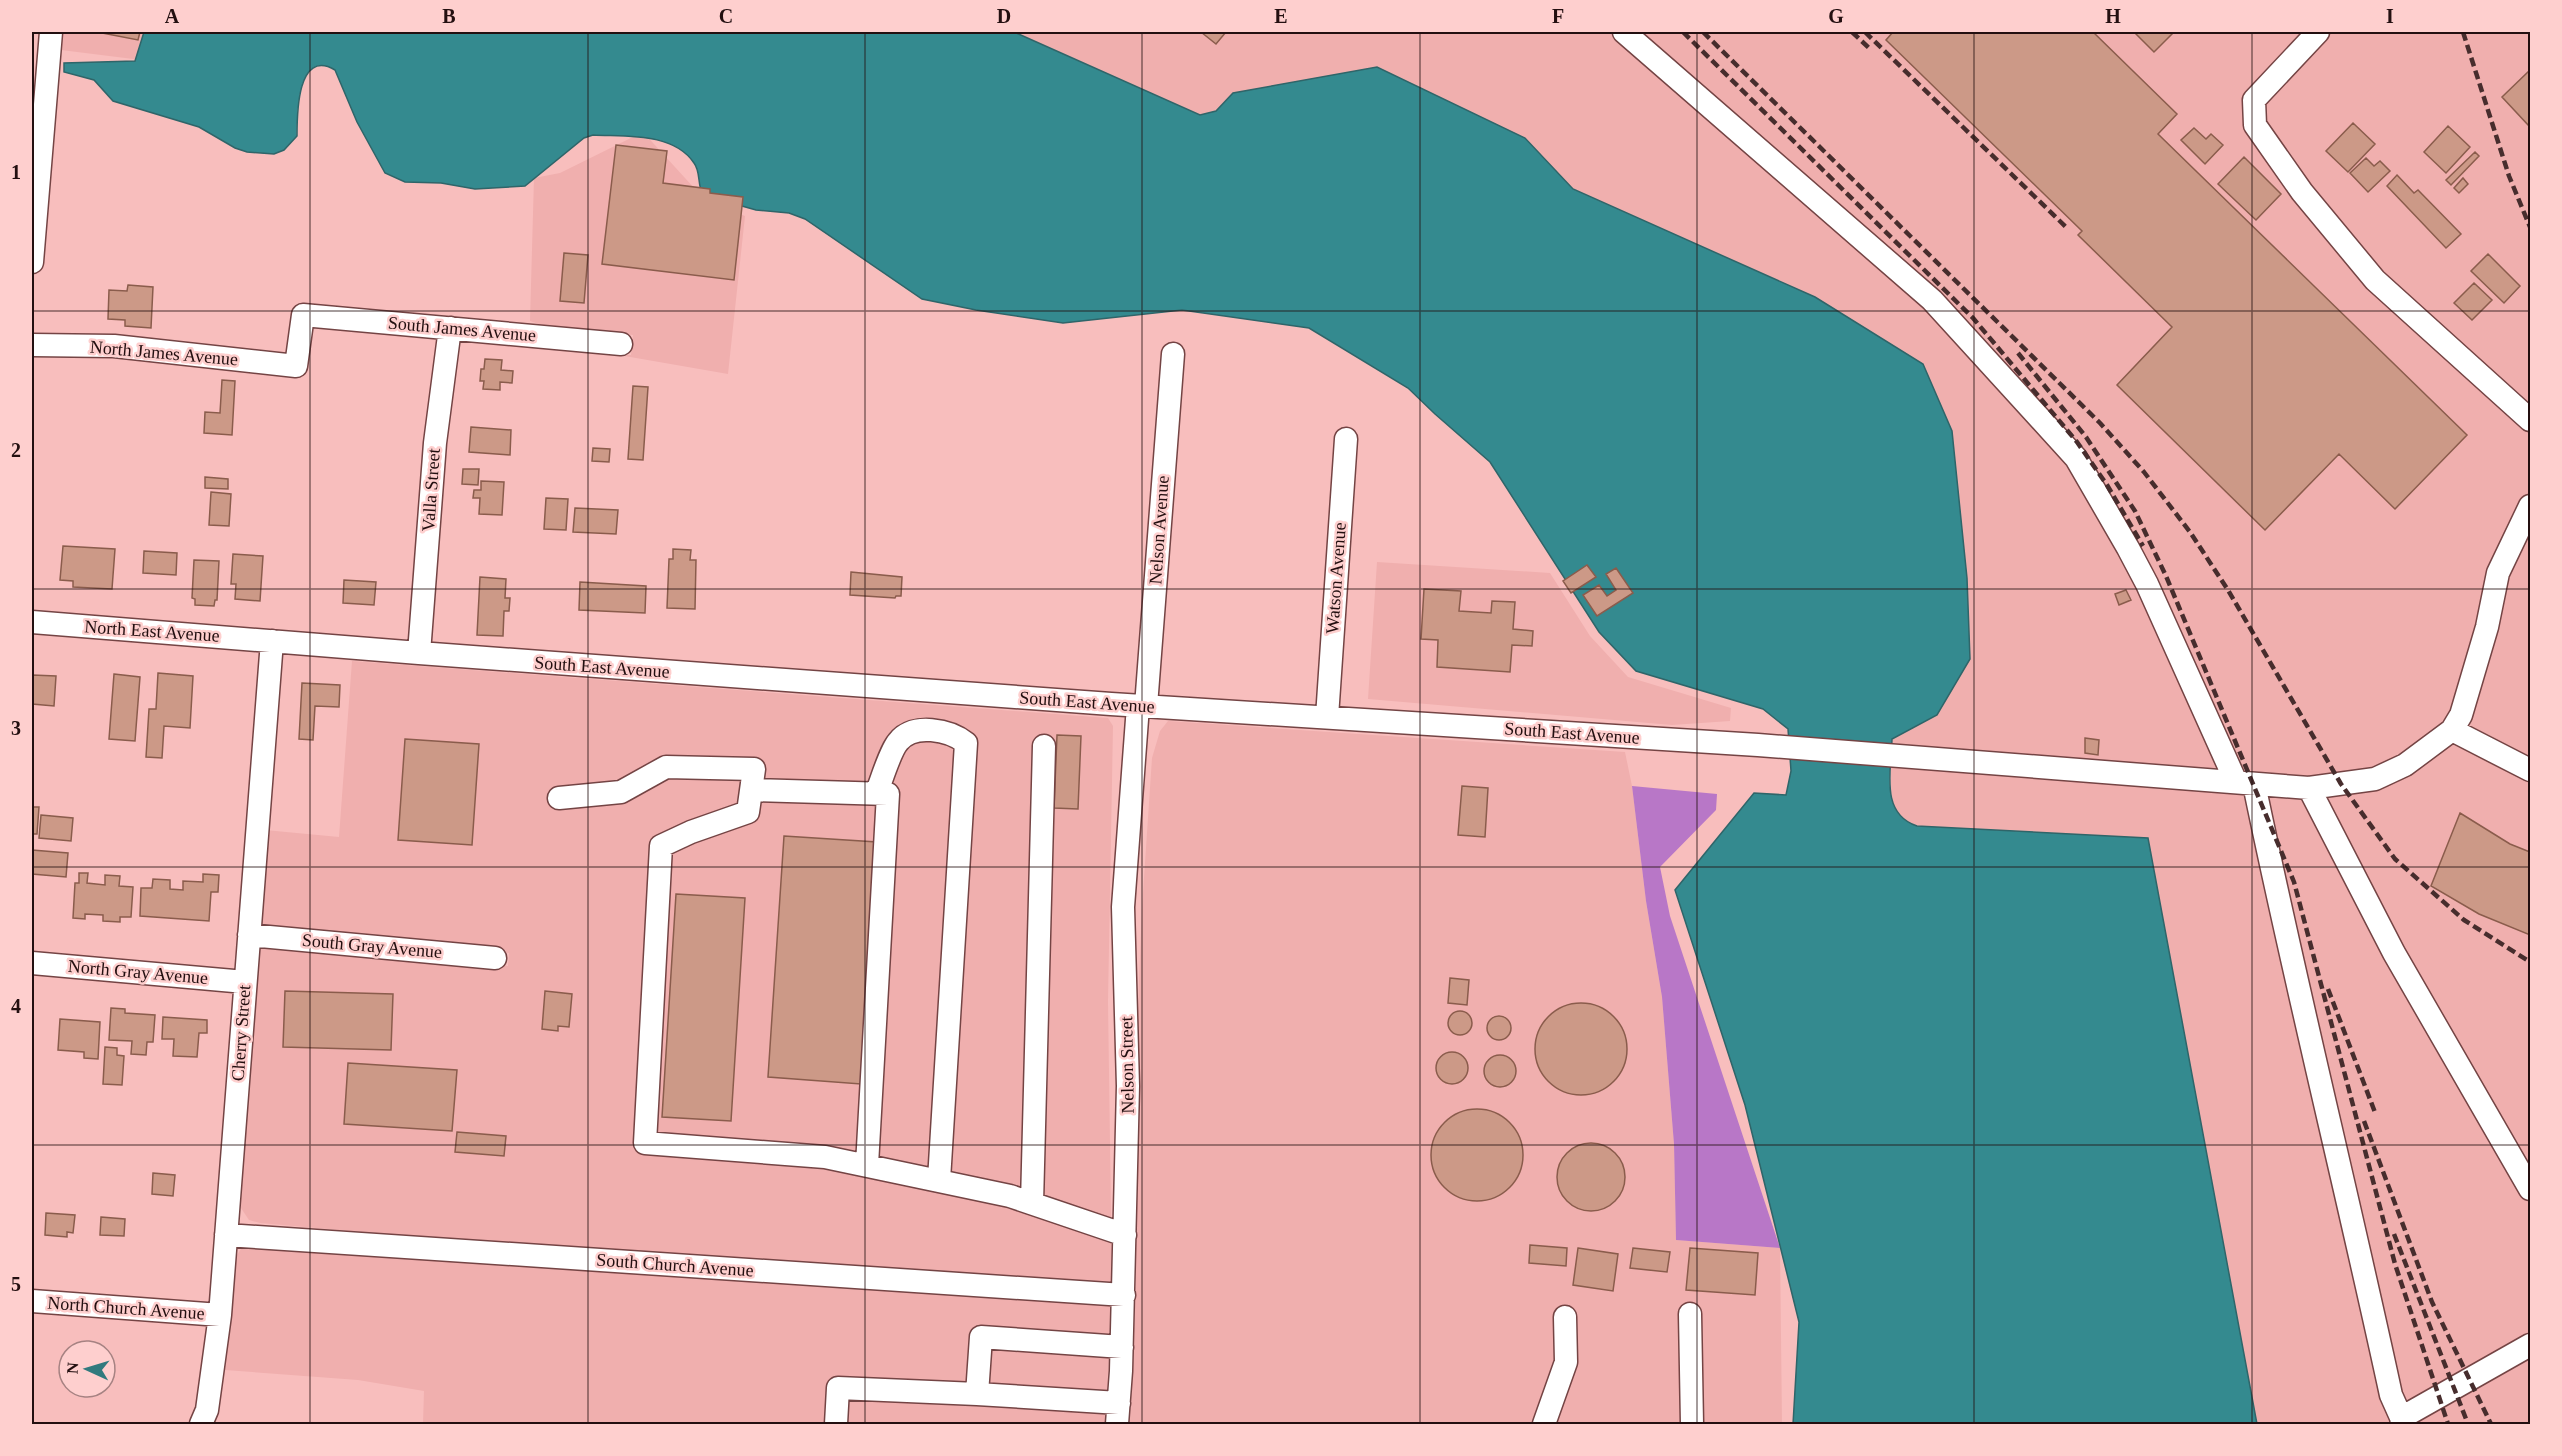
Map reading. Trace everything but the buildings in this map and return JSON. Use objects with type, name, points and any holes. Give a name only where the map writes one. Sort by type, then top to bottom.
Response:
[{"type":"street","points":[[32,262],[51,32]]},
{"type":"street","points":[[1624,32],[1932,300],[2076,458],[2142,575],[2245,783],[2284,930],[2349,1198],[2391,1395],[2402,1421],[2530,1345]]},
{"type":"street","points":[[2318,32],[2254,100],[2255,125],[2302,192],[2374,280],[2530,420]]},
{"type":"street","name":"South James Avenue","points":[[296,366],[303,315],[621,344]]},
{"type":"street","name":"Valla Street","points":[[419,653],[435,443],[450,328]]},
{"type":"street","name":"North James Avenue","points":[[32,345],[114,346],[296,366]]},
{"type":"street","name":"Nelson Avenue","points":[[1142,706],[1173,354]]},
{"type":"street","name":"Watson Avenue","points":[[1327,717],[1346,439]]},
{"type":"street","points":[[2530,506],[2498,573],[2487,627],[2461,715],[2452,730],[2530,770]]},
{"type":"street","name":"North East Avenue","points":[[32,622],[272,641]]},
{"type":"street","name":"South East Avenue","points":[[272,641],[1142,706],[1758,745],[2309,788],[2375,779],[2405,765],[2452,730]]},
{"type":"street","name":"Cherry Street","points":[[201,1425],[207,1410],[220,1315],[272,641]]},
{"type":"street","name":"Nelson Street","points":[[1118,1414],[1124,1296],[1128,1086],[1124,907],[1142,706]]},
{"type":"street","points":[[876,794],[897,742],[911,732],[937,730],[956,735],[966,743],[939,1180]]},
{"type":"street","points":[[1032,1203],[1044,746]]},
{"type":"street","points":[[559,798],[621,792],[666,767],[753,769],[748,812],[691,832],[661,846],[645,1143],[825,1157],[1010,1196],[1125,1235]]},
{"type":"street","points":[[2309,788],[2394,953],[2530,1189]]},
{"type":"street","points":[[751,790],[888,794],[867,1166]]},
{"type":"street","name":"South Gray Avenue","points":[[249,935],[495,958]]},
{"type":"street","name":"North Gray Avenue","points":[[32,963],[245,982]]},
{"type":"street","name":"South Church Avenue","points":[[226,1235],[1124,1296]]},
{"type":"street","name":"North Church Avenue","points":[[32,1301],[220,1315]]},
{"type":"street","points":[[1690,1314],[1692,1425]]},
{"type":"street","points":[[1544,1425],[1566,1362],[1565,1317]]},
{"type":"street","points":[[977,1394],[981,1337],[1122,1347]]},
{"type":"street","points":[[836,1425],[838,1388],[977,1394],[1118,1414]]},
{"type":"shaded area","points":[[62,32],[150,32],[141,60],[61,50]]},
{"type":"shaded area","points":[[1014,32],[2530,32],[2530,1424],[2257,1424],[2148,838],[1917,826],[1905,823],[1897,816],[1891,802],[1891,739],[1937,715],[1970,659],[1967,578],[1952,431],[1815,297],[1573,189],[1525,138],[1377,67],[1229,97],[1216,111],[1200,115]]},
{"type":"shaded area","points":[[643,132],[706,201],[745,216],[728,374],[613,354],[631,355],[633,335],[548,327],[530,321],[534,178],[560,173]]},
{"type":"shaded area","points":[[1377,562],[1550,573],[1590,636],[1628,677],[1731,708],[1730,721],[1672,725],[1368,699]]},
{"type":"shaded area","points":[[352,661],[1108,718],[1113,726],[1108,1002],[1112,1284],[618,1255],[260,1223],[249,1220],[239,1205],[260,947],[266,945],[508,966],[509,953],[272,930],[261,925],[258,920],[265,830],[339,837]]},
{"type":"shaded area","points":[[1168,721],[1625,752],[1632,786],[1646,901],[1662,997],[1674,1144],[1676,1240],[1780,1248],[1782,1424],[1129,1424],[1136,1286],[1132,1152],[1142,908],[1152,758],[1160,731]]},
{"type":"shaded area","points":[[1632,786],[1717,794],[1716,810],[1660,867],[1670,916],[1780,1248],[1676,1240],[1674,1144],[1662,997],[1646,901]]},
{"type":"shaded area","points":[[243,1246],[1112,1305],[1105,1424],[423,1424],[424,1391],[358,1380],[225,1370],[233,1261]]},
{"type":"water","points":[[144,32],[1014,32],[1200,115],[1216,111],[1233,93],[1377,67],[1525,138],[1573,189],[1815,297],[1923,364],[1952,431],[1967,578],[1970,659],[1937,715],[1892,739],[1890,790],[1893,802],[1897,812],[1905,820],[1917,826],[2148,838],[2257,1424],[1793,1424],[1799,1322],[1745,1105],[1675,890],[1754,793],[1786,795],[1791,771],[1788,729],[1763,709],[1636,671],[1599,632],[1490,462],[1408,388],[1309,328],[1182,310],[1063,323],[922,299],[805,219],[789,213],[756,210],[703,195],[698,170],[694,163],[685,153],[662,141],[593,135],[584,138],[525,186],[475,189],[441,183],[405,182],[385,173],[357,122],[335,70],[322,66],[313,68],[306,76],[299,100],[297,136],[284,150],[274,154],[247,152],[235,148],[199,127],[113,101],[94,80],[64,72],[64,63],[135,61]]},
{"type":"railway","points":[[1683,32],[1973,318],[2077,442],[2107,485],[2143,546]]},
{"type":"railway","points":[[1703,32],[2100,423],[2144,472],[2190,532],[2228,590],[2341,784],[2395,859],[2464,920],[2530,962]]},
{"type":"railway","points":[[1852,32],[1869,48]]},
{"type":"railway","points":[[1865,32],[2066,227]]},
{"type":"railway","points":[[2463,32],[2509,176],[2530,227]]},
{"type":"railway","points":[[2018,353],[2086,437],[2135,511],[2166,576],[2294,882],[2395,1264],[2448,1424]]},
{"type":"railway","points":[[2328,989],[2376,1115]]},
{"type":"railway","points":[[2364,1121],[2432,1302],[2491,1424]]},
{"type":"railway","points":[[2394,1234],[2468,1424]]}]
